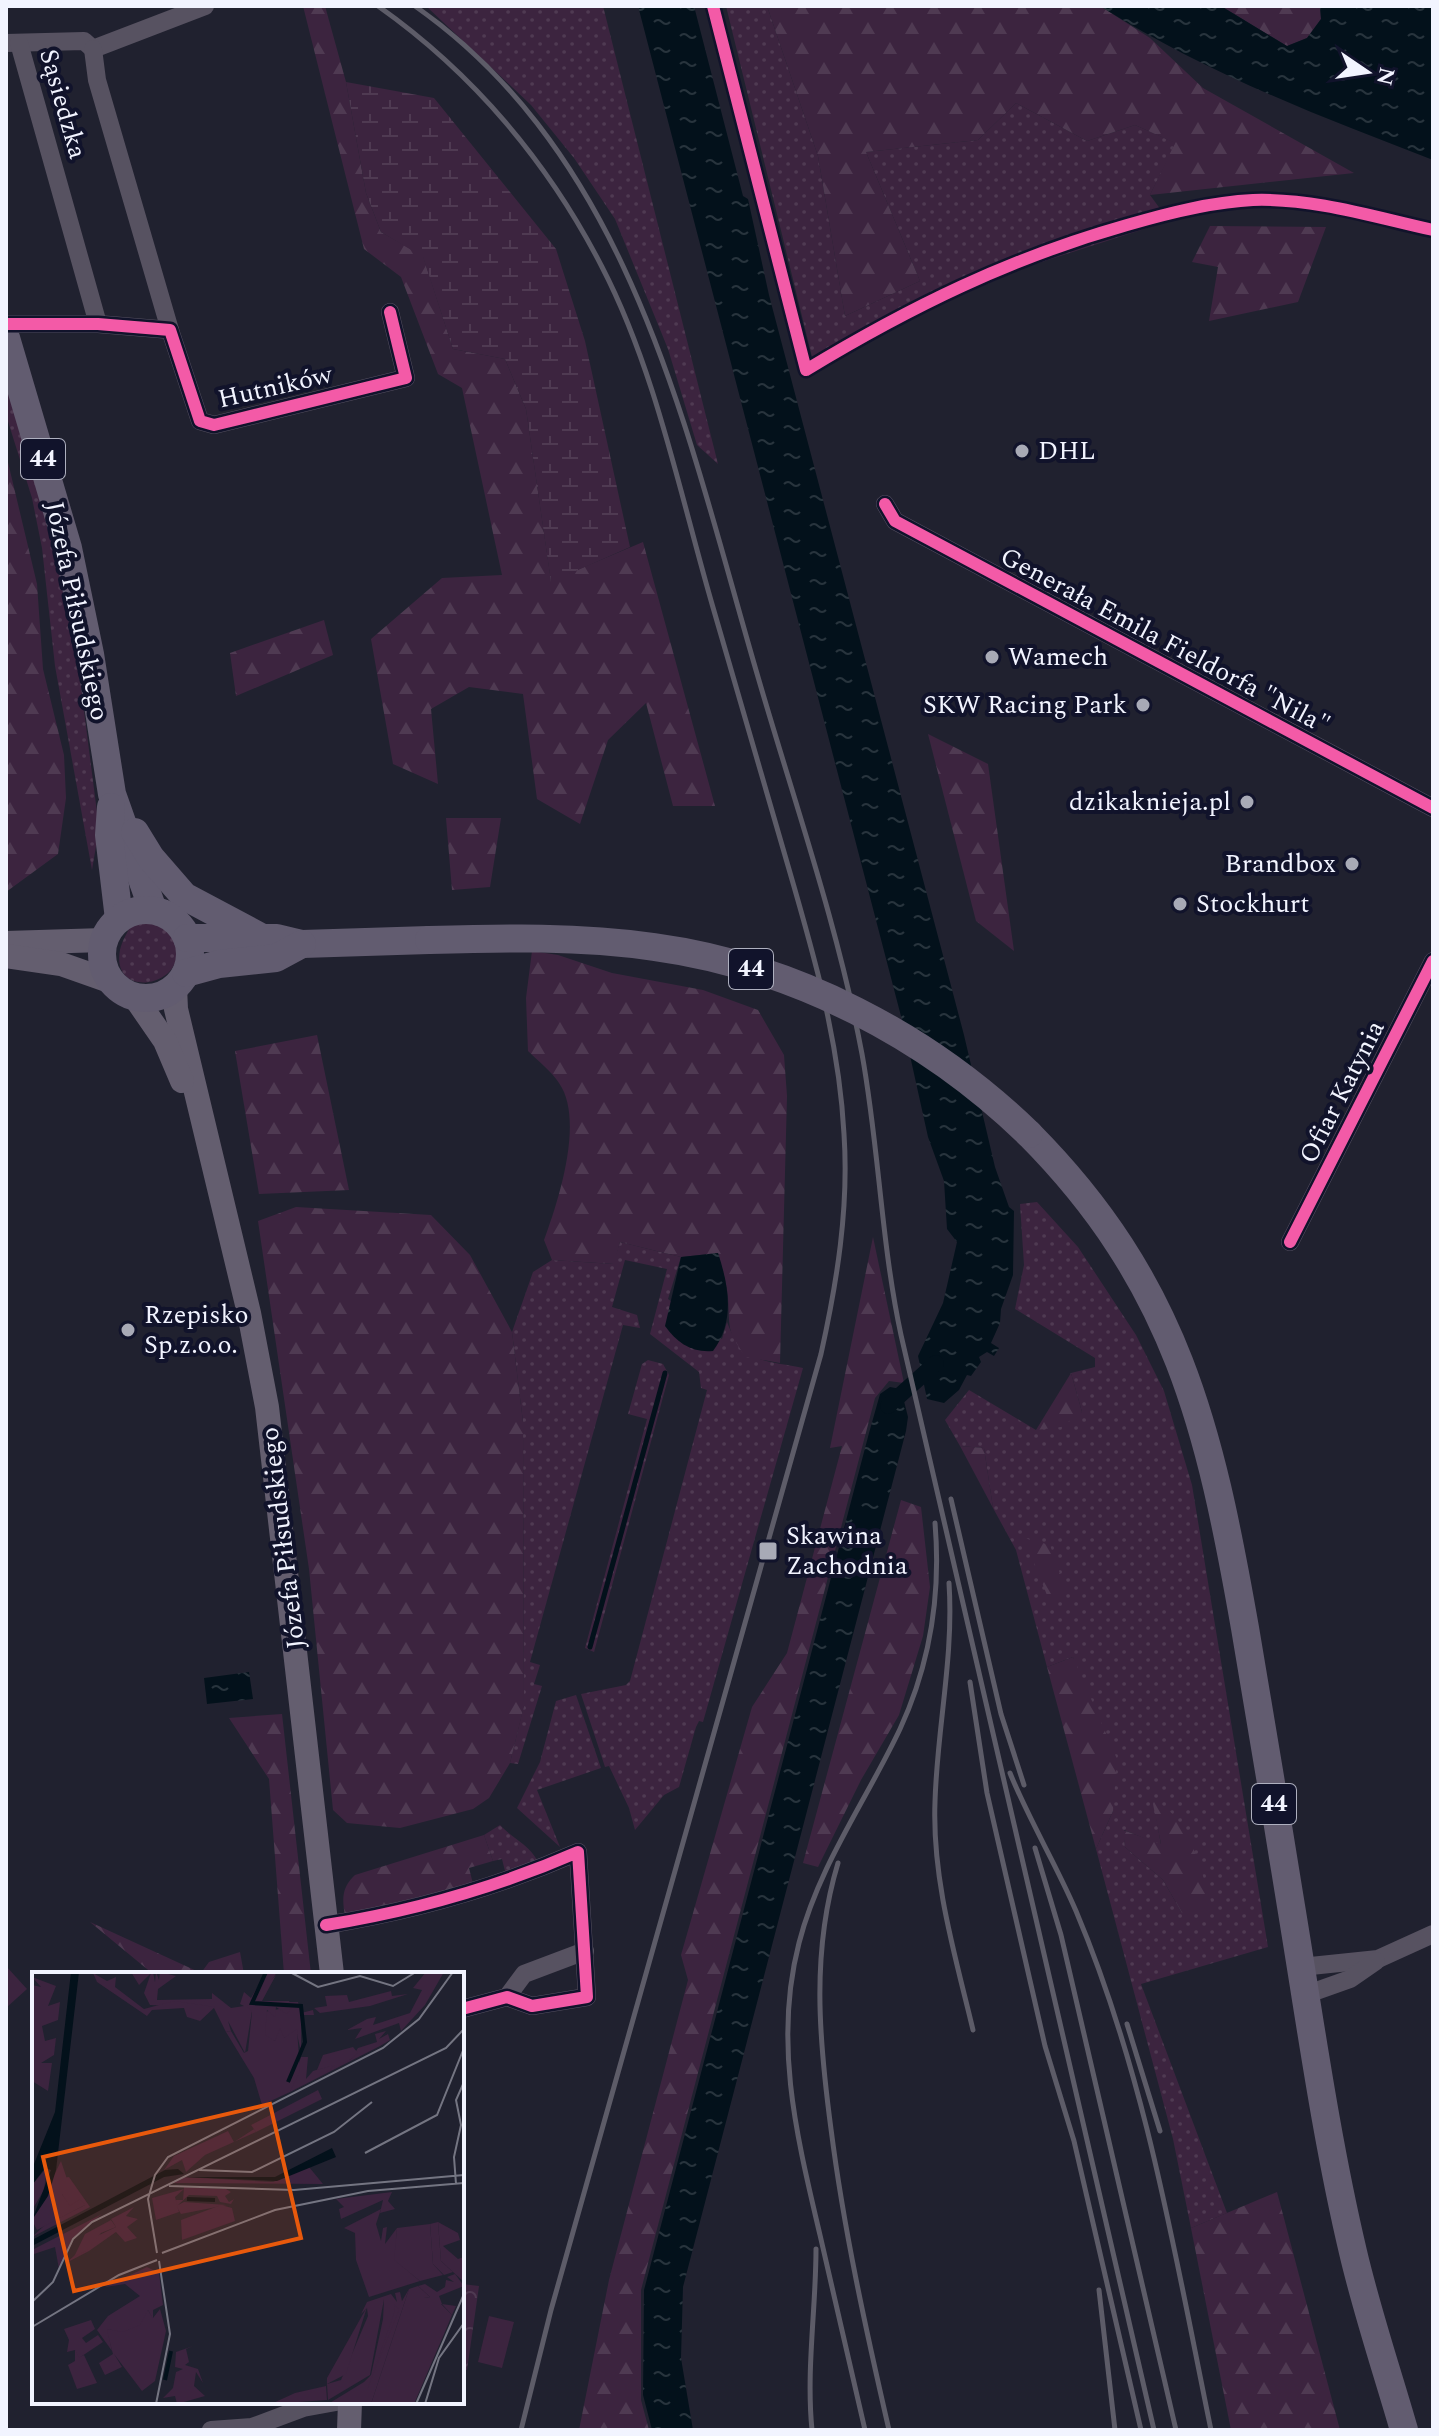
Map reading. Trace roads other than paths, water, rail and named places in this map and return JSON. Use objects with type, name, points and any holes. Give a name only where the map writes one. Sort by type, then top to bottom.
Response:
[{"type":"main road","name":"Józefa Piłsudskiego","points":[[6,338],[56,502],[77,587],[112,794],[153,910]]},
{"type":"main road","name":"Józefa Piłsudskiego","points":[[112,794],[109,835],[112,929]]},
{"type":"main road","name":"44","points":[[112,794],[172,885],[199,906],[262,938]]},
{"type":"main road","points":[[6,943],[112,929],[135,911],[153,910],[170,917],[187,938],[190,955],[180,980]]},
{"type":"main road","name":"44","points":[[112,929],[103,967],[123,989],[160,996],[180,980],[219,964],[276,958],[302,944]]},
{"type":"main road","name":"44","points":[[187,938],[262,938],[302,944],[565,939],[656,947],[726,962],[813,992],[896,1032],[963,1077],[1029,1134],[1089,1201],[1133,1266],[1174,1346],[1199,1412],[1225,1513],[1303,1981],[1352,2250],[1404,2430]]},
{"type":"main road","points":[[6,956],[74,967],[123,989]]},
{"type":"main road","name":"Józefa Piłsudskiego","points":[[180,980],[176,1009],[246,1299],[267,1407],[332,1972]]},
{"type":"main road","name":"Józefa Piłsudskiego","points":[[123,989],[165,1041],[198,1109]]},
{"type":"main road","points":[[349,2430],[350,2404]]},
{"type":"street","name":"Sąsiedzka","points":[[98,324],[12,43],[84,41],[93,49],[205,6]]},
{"type":"street","name":"Hutników","points":[[93,49],[97,80],[170,330],[200,421],[214,425],[233,423],[406,378],[390,312]]},
{"type":"street","points":[[6,324],[98,324],[170,330]]},
{"type":"street","name":"Generała Emila Fieldorfa \"Nila\"","points":[[885,504],[895,521],[1433,808]]},
{"type":"street","name":"Ofiar Katynia","points":[[1290,1242],[1433,961]]},
{"type":"street","points":[[326,1925],[404,1910],[528,1876],[578,1852],[587,1997],[532,2006],[507,1997],[464,2008]]},
{"type":"street","points":[[1303,1981],[1378,1959],[1433,1934]]},
{"type":"street","points":[[507,1997],[524,1974],[585,1951]]},
{"type":"street","points":[[1303,1981],[1350,1979],[1378,1959]]},
{"type":"street","points":[[211,2430],[258,2428],[303,2408],[325,2404]]},
{"type":"water","points":[[638,6],[694,6],[743,196],[748,199],[769,295],[964,1035],[995,1167],[1009,1207],[1014,1211],[1013,1275],[1001,1309],[1000,1323],[991,1343],[999,1348],[994,1356],[987,1352],[979,1357],[981,1362],[971,1376],[967,1375],[959,1390],[944,1403],[927,1399],[918,1356],[943,1303],[957,1242],[947,1229],[944,1181],[928,1137],[903,1024]]},
{"type":"water","points":[[1100,6],[1221,6],[1287,46],[1307,38],[1321,19],[1320,6],[1433,6],[1433,160],[1221,72]]},
{"type":"water","points":[[718,1253],[727,1291],[725,1328],[713,1351],[698,1350],[680,1342],[665,1326],[681,1257]]},
{"type":"water","points":[[890,1387],[901,1389],[908,1417],[906,1431],[683,2287],[681,2358],[693,2430],[652,2430],[643,2395],[644,2290],[869,1433],[880,1394]]},
{"type":"water","points":[[249,1672],[253,1699],[207,1704],[204,1678]]},
{"type":"waterway","points":[[888,1406],[936,1363]]},
{"type":"waterway","points":[[590,1647],[665,1373]]},
{"type":"railway","points":[[378,6],[446,60],[533,156],[581,229],[621,306],[665,432],[814,957],[836,1062],[844,1134],[845,1189],[840,1245],[821,1354],[551,2310],[521,2430]]},
{"type":"railway","points":[[415,6],[490,69],[551,142],[601,222],[642,309],[676,399],[705,492],[828,911],[852,1006],[868,1089],[889,1265],[901,1335],[1154,2430]]},
{"type":"railway","points":[[951,1499],[1001,1714],[1024,1785]]},
{"type":"railway","points":[[865,2430],[796,2126],[788,2053],[788,2017],[791,1980],[799,1943],[818,1887],[887,1756],[919,1679],[934,1602],[935,1523]]},
{"type":"railway","points":[[949,1583],[949,1638],[936,1774],[935,1831],[946,1917],[973,2030]]},
{"type":"railway","points":[[970,1682],[987,1793],[1045,2046],[1074,2141],[1141,2430]]},
{"type":"railway","points":[[1010,1773],[1076,1911],[1122,2038],[1171,2233],[1211,2430]]},
{"type":"railway","points":[[1035,1848],[1061,1935],[1176,2430]]},
{"type":"railway","points":[[838,1863],[829,1896],[821,1963],[823,2062],[849,2243],[889,2430]]},
{"type":"railway","points":[[1127,2024],[1160,2131]]},
{"type":"railway","points":[[812,2430],[810,2385],[816,2249]]},
{"type":"railway","points":[[1099,2290],[1115,2430]]},
{"type":"place","name":"DHL","points":[[1022,451]]},
{"type":"place","name":"Wamech","points":[[992,657]]},
{"type":"place","name":"SKW Racing Park","points":[[1143,705]]},
{"type":"place","name":"dzikaknieja.pl","points":[[1247,802]]},
{"type":"place","name":"Brandbox","points":[[1352,864]]},
{"type":"place","name":"Stockhurt","points":[[1180,904]]},
{"type":"place","name":"Rzepisko Sp.z.o.o.","points":[[128,1330]]},
{"type":"place","name":"Skawina Zachodnia","points":[[768,1551]]}]
